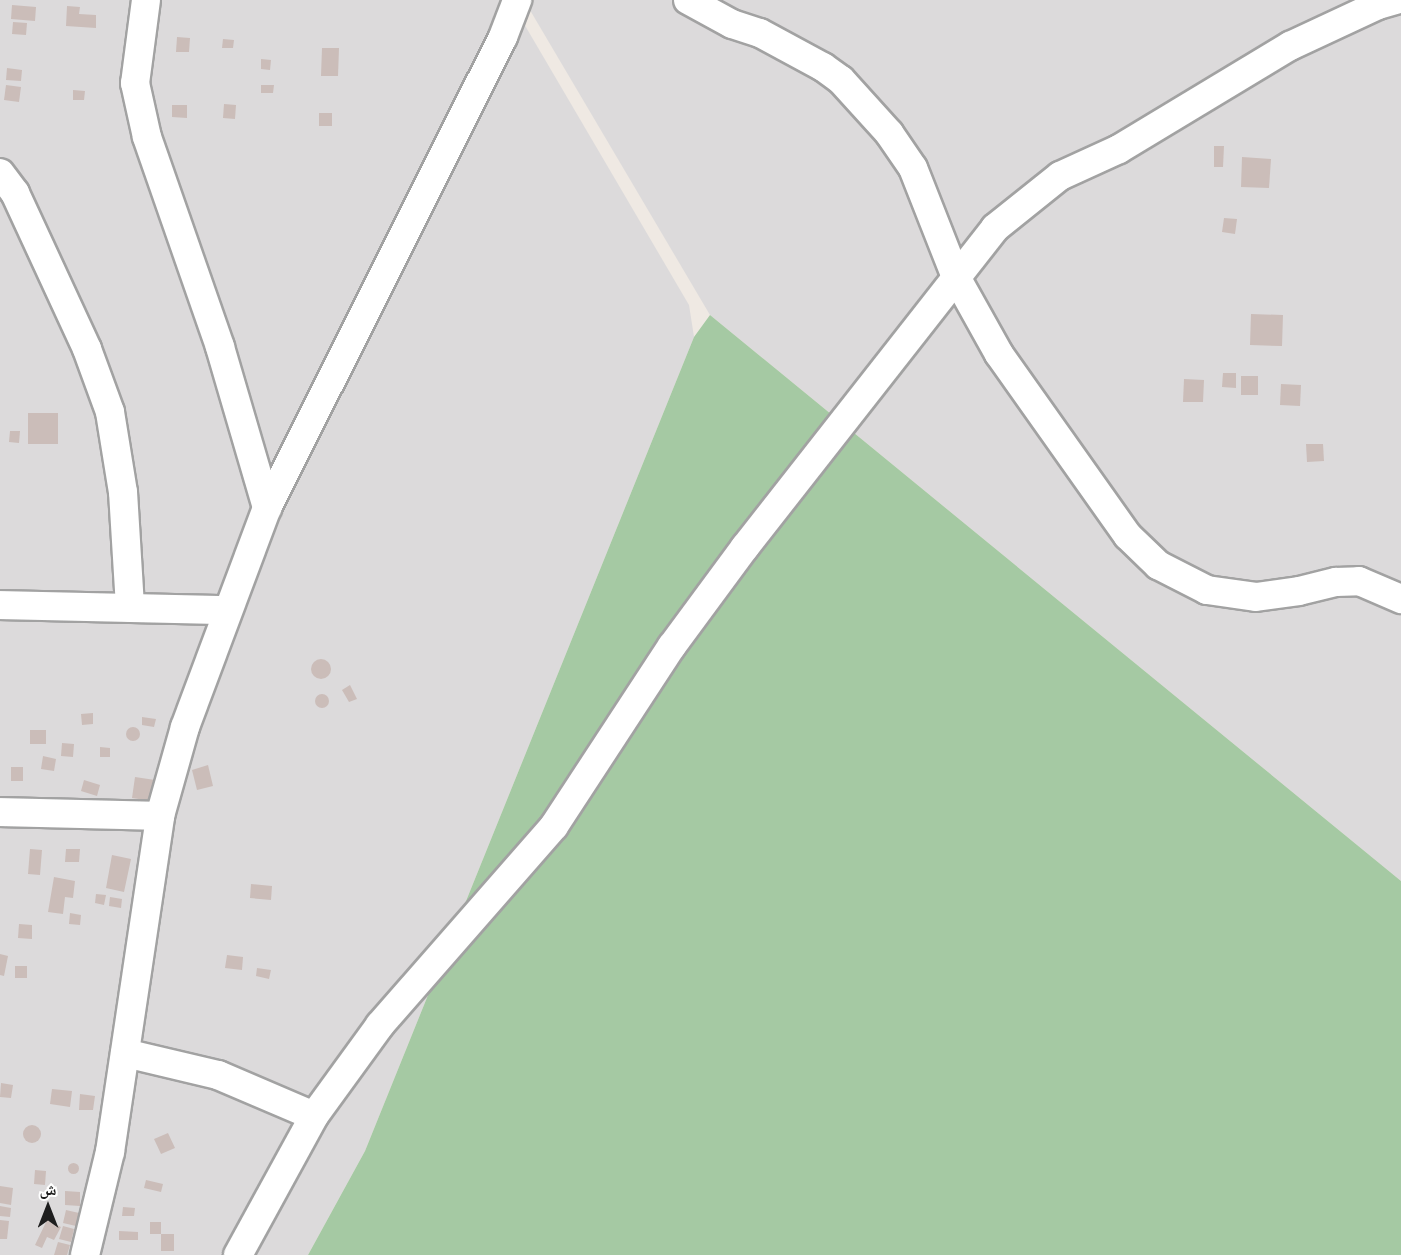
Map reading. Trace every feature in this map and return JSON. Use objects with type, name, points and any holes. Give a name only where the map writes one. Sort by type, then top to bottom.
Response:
[{"type":"street","points":[[146,0],[135,83],[147,137],[220,347],[267,508]]},
{"type":"street","points":[[85,1255],[110,1152],[160,816],[185,727],[267,508],[503,37],[518,0]]},
{"type":"street","points":[[688,0],[732,24],[760,33],[823,67],[841,80],[889,132],[913,168],[956,277],[999,354],[1128,536],[1158,565],[1207,590],[1256,597],[1299,591],[1336,582],[1359,581],[1401,599]]},
{"type":"street","points":[[238,1255],[314,1116],[380,1025],[554,826],[672,646],[745,547],[995,228],[1060,176],[1119,149],[1290,46],[1378,5],[1396,0]]},
{"type":"street","points":[[0,173],[15,193],[77,328],[110,412],[123,492],[130,608]]},
{"type":"street","points":[[0,605],[227,610]]},
{"type":"street","points":[[0,812],[160,816]]},
{"type":"street","points":[[125,1053],[218,1075],[314,1116]]},
{"type":"shaded area","points":[[0,0],[510,0],[689,305],[694,337],[365,1151],[308,1255],[0,1255]]},
{"type":"shaded area","points":[[524,0],[1401,0],[1401,881],[710,315]]},
{"type":"green space","points":[[710,315],[1401,881],[1401,1255],[308,1255],[365,1151],[694,337]]},
{"type":"building","points":[[12,5],[36,7],[35,21],[11,19]]},
{"type":"building","points":[[67,6],[80,7],[79,14],[96,15],[96,28],[66,26]]},
{"type":"building","points":[[13,22],[27,23],[26,35],[12,34]]},
{"type":"building","points":[[177,37],[190,38],[189,52],[176,52]]},
{"type":"building","points":[[223,39],[234,40],[233,48],[222,48]]},
{"type":"building","points":[[322,48],[339,48],[338,76],[321,76]]},
{"type":"building","points":[[261,59],[271,60],[270,70],[261,69]]},
{"type":"building","points":[[7,68],[22,70],[21,81],[6,80]]},
{"type":"building","points":[[6,85],[21,87],[19,102],[4,100]]},
{"type":"building","points":[[261,85],[274,85],[273,93],[261,93]]},
{"type":"building","points":[[73,90],[85,91],[84,100],[73,100]]},
{"type":"building","points":[[224,104],[236,105],[235,119],[223,118]]},
{"type":"building","points":[[172,105],[187,105],[187,118],[172,117]]},
{"type":"building","points":[[319,113],[332,113],[332,126],[319,126]]},
{"type":"building","points":[[1214,146],[1224,146],[1223,167],[1214,167]]},
{"type":"building","points":[[1242,157],[1271,159],[1269,188],[1241,187]]},
{"type":"building","points":[[1224,218],[1237,219],[1235,234],[1222,232]]},
{"type":"building","points":[[1251,314],[1283,315],[1282,346],[1250,345]]},
{"type":"building","points":[[1223,373],[1236,373],[1236,388],[1222,387]]},
{"type":"building","points":[[1241,376],[1258,376],[1258,395],[1241,395]]},
{"type":"building","points":[[1184,379],[1204,380],[1203,402],[1183,402]]},
{"type":"building","points":[[1281,384],[1301,385],[1300,406],[1280,405]]},
{"type":"building","points":[[28,413],[58,413],[58,444],[28,444]]},
{"type":"building","points":[[10,431],[20,431],[19,443],[9,442]]},
{"type":"building","points":[[1306,444],[1323,444],[1324,461],[1307,462]]},
{"type":"building","points":[[321,659],[328,662],[331,669],[328,676],[321,679],[314,676],[311,669],[314,662]]},
{"type":"building","points":[[350,685],[357,699],[349,702],[342,690]]},
{"type":"building","points":[[322,694],[327,696],[329,701],[327,706],[322,708],[317,706],[315,701],[317,696]]},
{"type":"building","points":[[93,713],[93,724],[82,725],[81,714]]},
{"type":"building","points":[[142,717],[156,719],[154,727],[142,725]]},
{"type":"building","points":[[130,727],[136,727],[140,734],[136,741],[130,741],[126,737],[126,731]]},
{"type":"building","points":[[30,730],[46,730],[46,744],[30,744]]},
{"type":"building","points":[[62,743],[74,744],[73,757],[61,756]]},
{"type":"building","points":[[100,747],[110,748],[110,757],[100,757]]},
{"type":"building","points":[[43,756],[56,759],[54,771],[41,769]]},
{"type":"building","points":[[208,765],[213,786],[197,790],[192,770]]},
{"type":"building","points":[[11,767],[23,767],[23,781],[11,781]]},
{"type":"building","points":[[135,777],[155,780],[152,801],[132,798]]},
{"type":"building","points":[[84,780],[100,785],[97,796],[81,791]]},
{"type":"building","points":[[30,849],[42,850],[40,875],[28,874]]},
{"type":"building","points":[[66,849],[80,849],[79,862],[65,862]]},
{"type":"building","points":[[112,855],[131,859],[124,892],[106,888]]},
{"type":"building","points":[[54,877],[75,881],[73,898],[65,897],[63,914],[48,912]]},
{"type":"building","points":[[251,884],[272,886],[271,900],[250,898]]},
{"type":"building","points":[[96,894],[106,895],[104,905],[95,903]]},
{"type":"building","points":[[110,897],[122,899],[121,908],[109,906]]},
{"type":"building","points":[[70,913],[81,915],[80,925],[69,924]]},
{"type":"building","points":[[19,924],[32,925],[32,939],[18,938]]},
{"type":"building","points":[[0,954],[8,956],[4,976],[0,975]]},
{"type":"building","points":[[227,955],[243,957],[242,970],[225,968]]},
{"type":"building","points":[[15,966],[27,966],[27,978],[15,978]]},
{"type":"building","points":[[257,968],[271,970],[269,979],[256,976]]},
{"type":"building","points":[[1,1083],[13,1085],[11,1098],[0,1097]]},
{"type":"building","points":[[52,1089],[72,1091],[70,1107],[50,1104]]},
{"type":"building","points":[[80,1094],[95,1096],[93,1110],[79,1110]]},
{"type":"building","points":[[32,1125],[38,1128],[41,1134],[38,1140],[32,1143],[26,1140],[23,1134],[26,1128]]},
{"type":"building","points":[[168,1133],[175,1148],[161,1154],[154,1139]]},
{"type":"building","points":[[73,1162],[79,1168],[73,1174],[67,1168]]},
{"type":"building","points":[[35,1170],[46,1171],[45,1185],[34,1184]]},
{"type":"building","points":[[146,1180],[163,1184],[161,1192],[144,1188]]},
{"type":"building","points":[[0,1186],[13,1188],[11,1205],[0,1203]]},
{"type":"building","points":[[65,1191],[80,1192],[80,1206],[65,1205]]},
{"type":"building","points":[[0,1206],[11,1208],[10,1217],[0,1216]]},
{"type":"building","points":[[123,1207],[135,1208],[134,1216],[122,1216]]},
{"type":"building","points":[[66,1210],[79,1213],[76,1226],[63,1223]]},
{"type":"building","points":[[0,1220],[9,1221],[7,1239],[0,1239]]},
{"type":"building","points":[[47,1220],[61,1227],[54,1240],[47,1237],[42,1248],[35,1245]]},
{"type":"building","points":[[150,1222],[161,1222],[161,1234],[150,1234]]},
{"type":"building","points":[[63,1226],[74,1229],[71,1242],[59,1239]]},
{"type":"building","points":[[119,1231],[138,1232],[138,1240],[119,1240]]},
{"type":"building","points":[[161,1234],[174,1234],[174,1251],[161,1251]]},
{"type":"building","points":[[58,1242],[70,1245],[67,1255],[54,1255]]}]
